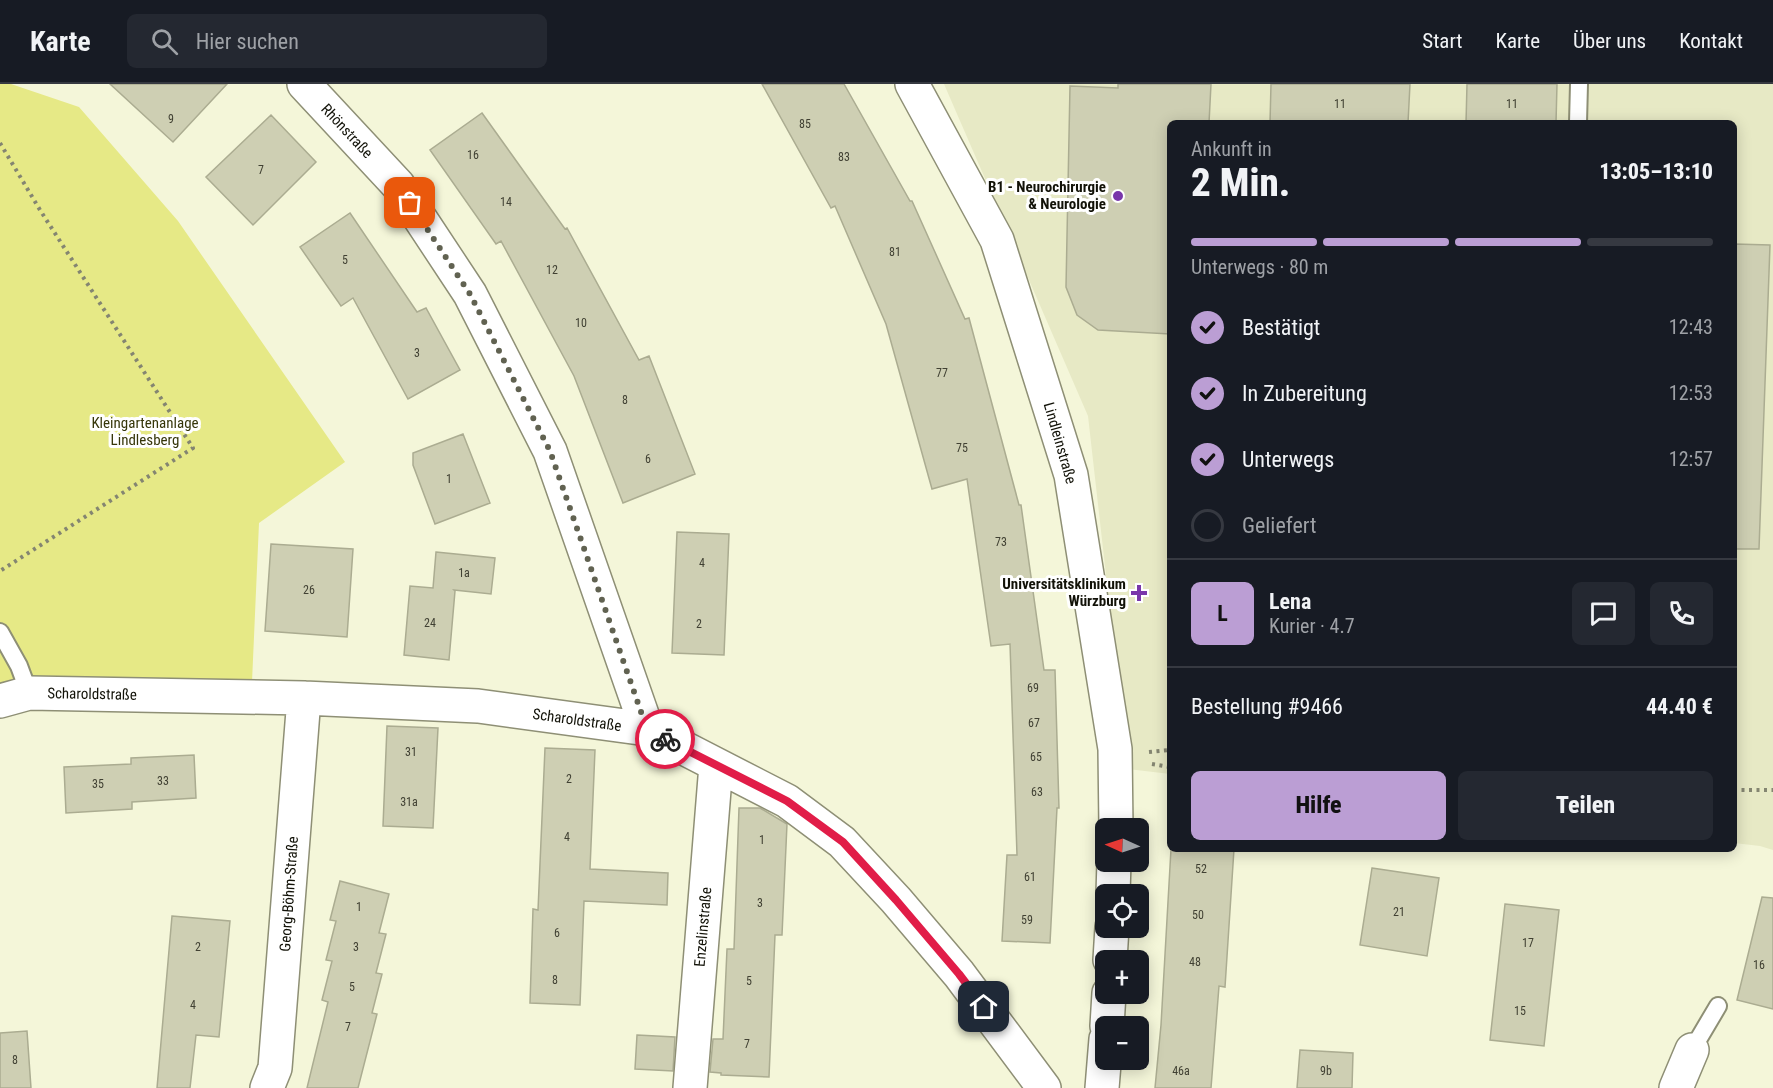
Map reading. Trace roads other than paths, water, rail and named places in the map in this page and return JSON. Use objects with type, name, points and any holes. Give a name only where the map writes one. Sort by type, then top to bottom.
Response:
[{"type":"street","name":"Rhönstraße","points":[[304,84],[398,184],[470,294],[550,451],[647,729]]},
{"type":"street","name":"Lindleinstraße","points":[[912,84],[997,240],[1071,475],[1115,749],[1116,818]]},
{"type":"street","name":"Scharoldstraße","points":[[15,697],[304,698],[478,706],[647,729],[787,801],[843,842],[959,974],[1044,1088]]},
{"type":"street","name":"Georg-Böhm-Straße","points":[[267,1088],[275,1068],[304,698]]},
{"type":"street","name":"Enzelinstraße","points":[[690,1088],[716,765]]},
{"type":"street","points":[[1676,1088],[1692,1050]]},
{"type":"street","points":[[1102,1088],[1103,1070]]},
{"type":"lane","points":[[1578,120],[1579,84]]},
{"type":"lane","points":[[0,632],[19,666],[15,697]]},
{"type":"lane","points":[[1692,1050],[1718,1006]]},
{"type":"place","name":"B1 - Neurochirurgie & Neurologie","points":[[1118,196]]},
{"type":"place","name":"Universitätsklinikum Würzburg","points":[[1139,593]]},
{"type":"park label","name":"Kleingartenanlage Lindlesberg","points":[[145,432]]}]
